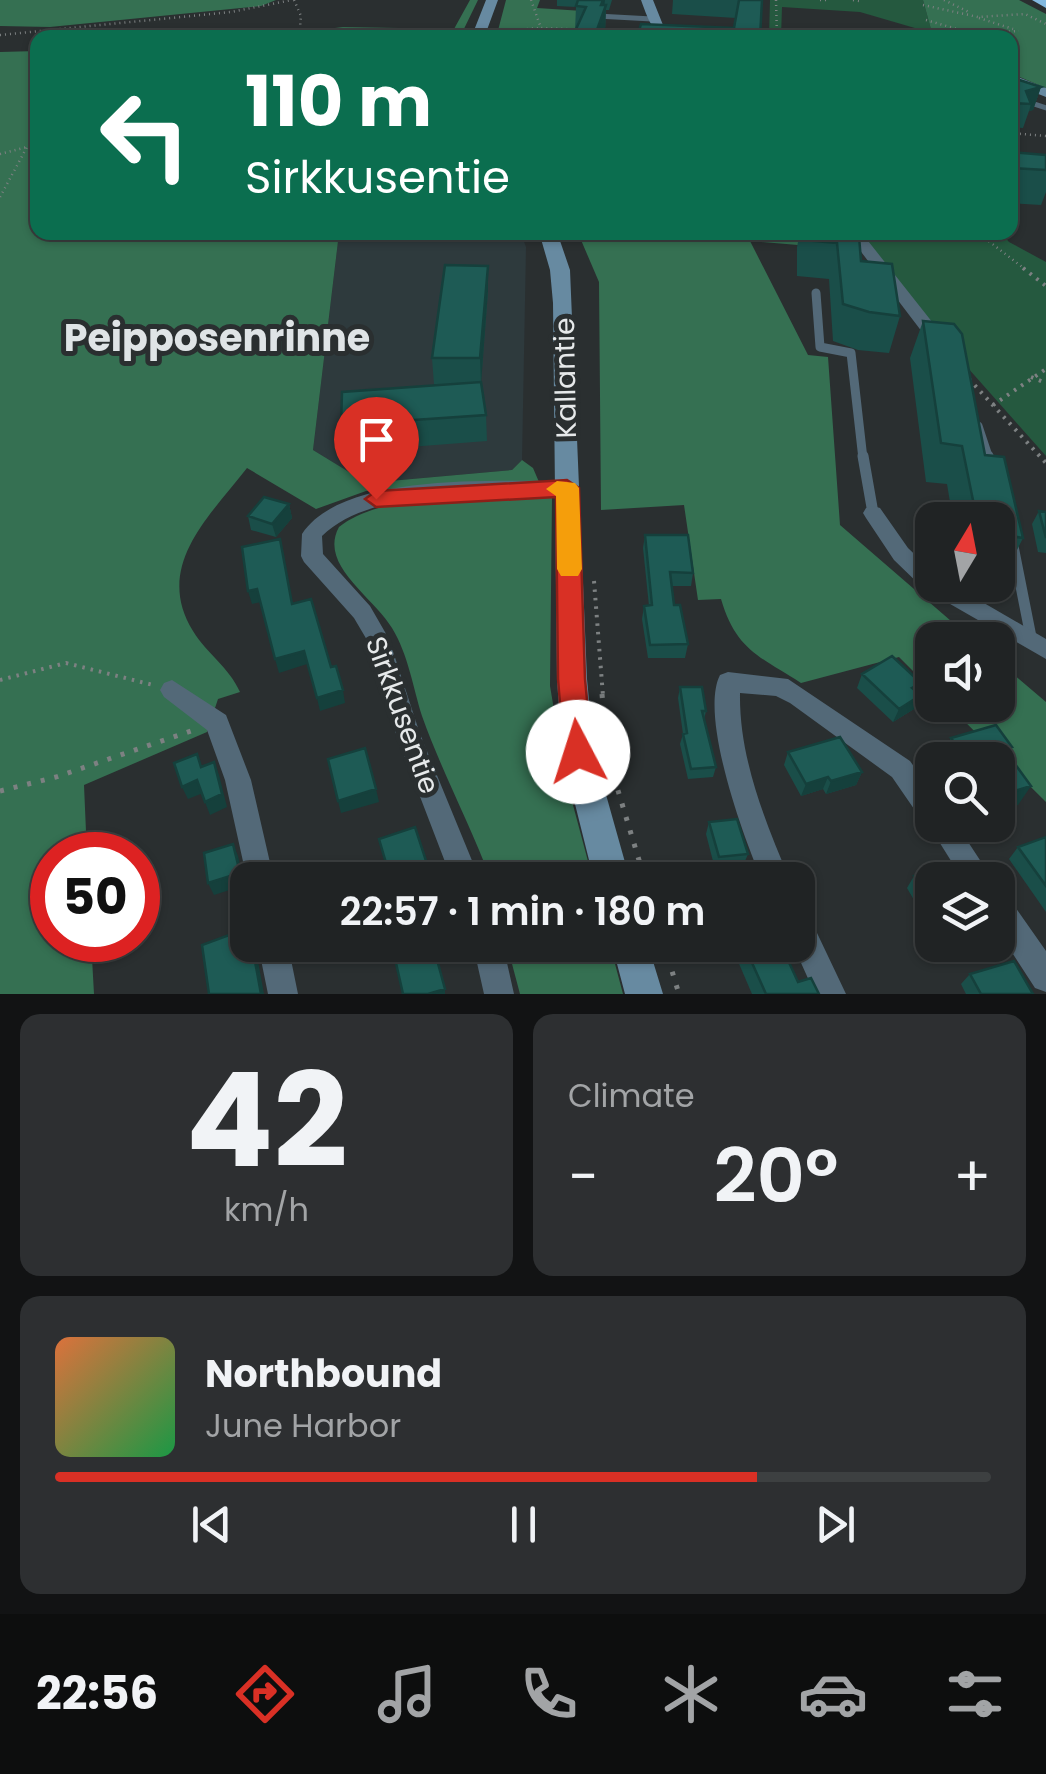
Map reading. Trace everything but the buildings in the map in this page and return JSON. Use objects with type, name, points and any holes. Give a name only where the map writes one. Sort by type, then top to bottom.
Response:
[{"type":"highway","points":[[1039,0],[1046,4]]},
{"type":"main road","points":[[484,30],[492,0]]},
{"type":"main road","points":[[647,0],[652,18],[665,30]]},
{"type":"main road","points":[[1018,81],[1046,93]]},
{"type":"main road","name":"Kallantie","points":[[551,240],[560,270],[563,303],[572,679],[578,752],[607,862]]},
{"type":"main road","points":[[635,962],[644,994]]},
{"type":"street","points":[[859,240],[959,368]]},
{"type":"street","name":"Sirkkusentie","points":[[459,862],[408,734],[378,639],[362,612],[312,556],[312,534],[330,514],[376,499],[567,488]]},
{"type":"street","points":[[873,513],[900,554],[915,567]]},
{"type":"street","points":[[964,602],[1039,647]]},
{"type":"street","points":[[768,862],[728,726],[728,682],[780,686],[852,730],[901,769],[915,789]]},
{"type":"street","points":[[172,690],[217,723],[238,780],[256,862]]},
{"type":"street","points":[[1015,932],[1046,978]]},
{"type":"street","points":[[815,960],[831,994]]},
{"type":"street","points":[[276,962],[282,994]]},
{"type":"street","points":[[492,962],[500,994]]},
{"type":"lane","points":[[626,24],[594,22],[597,16],[652,18]]},
{"type":"lane","points":[[1018,99],[1046,108]]},
{"type":"lane","points":[[816,293],[820,347],[851,353],[866,448],[864,482],[873,513]]},
{"type":"lane","points":[[972,406],[997,482]]},
{"type":"lane","points":[[1015,555],[1039,647]]},
{"type":"path","points":[[58,30],[231,12],[293,0],[302,16],[301,30]]},
{"type":"path","points":[[531,0],[541,28]]},
{"type":"path","points":[[776,0],[777,30]]},
{"type":"path","points":[[820,0],[826,0]]},
{"type":"path","points":[[852,0],[859,1]]},
{"type":"path","points":[[944,0],[1013,30]]},
{"type":"path","points":[[923,4],[978,17],[1012,12],[1046,24]]},
{"type":"path","points":[[926,20],[960,30]]},
{"type":"path","points":[[533,30],[569,29]]},
{"type":"path","points":[[0,36],[30,33]]},
{"type":"path","points":[[1018,134],[1046,136]]},
{"type":"path","points":[[0,154],[30,145]]},
{"type":"path","points":[[0,197],[27,147]]},
{"type":"path","points":[[987,240],[1046,286]]},
{"type":"path","points":[[959,368],[1046,464]]},
{"type":"path","points":[[993,405],[1046,369]]},
{"type":"path","points":[[1032,377],[1046,383]]},
{"type":"path","points":[[593,567],[607,754],[639,862]]},
{"type":"path","points":[[0,680],[66,663],[172,690]]},
{"type":"path","points":[[0,791],[56,777],[217,723]]},
{"type":"path","points":[[669,962],[678,994]]},
{"type":"shaded area","points":[[338,240],[524,240],[522,460],[512,470],[367,483],[313,450]]},
{"type":"green space","points":[[0,0],[276,0],[261,6],[50,27],[0,26]]},
{"type":"green space","points":[[470,0],[478,0],[463,30],[319,30],[343,27],[454,29]]},
{"type":"green space","points":[[506,0],[540,0],[537,8],[583,11],[577,27],[630,30],[576,30],[498,30]]},
{"type":"green space","points":[[770,0],[923,0],[931,30],[860,12],[782,7],[781,30],[769,30]]},
{"type":"green space","points":[[923,0],[1019,0],[1046,14],[1046,88],[1018,76],[1018,30],[931,30]]},
{"type":"green space","points":[[30,51],[30,240],[338,240],[313,450],[367,483],[512,470],[522,460],[533,468],[539,482],[366,491],[316,509],[247,468],[191,543],[179,585],[182,607],[193,631],[240,692],[218,699],[207,732],[84,785],[86,832],[30,832],[30,962],[92,962],[94,994],[0,994],[0,52]]},
{"type":"green space","points":[[581,240],[850,241],[858,250],[750,241],[808,355],[828,357],[840,525],[915,590],[915,602],[929,602],[952,622],[915,622],[915,673],[899,657],[801,683],[742,641],[721,599],[698,600],[684,505],[601,510],[599,282]]},
{"type":"green space","points":[[863,240],[1007,240],[1046,262],[1046,456],[897,288]]},
{"type":"green space","points":[[552,497],[550,686],[565,775],[588,862],[484,862],[430,737],[398,638],[351,580],[336,554],[339,527],[359,515],[412,501]]},
{"type":"green space","points":[[1015,676],[1046,702],[1046,802],[1015,771],[1015,742],[985,742],[965,722],[1015,722]]},
{"type":"green space","points":[[512,962],[615,962],[623,994],[520,994]]},
{"type":"slow traffic","points":[[557,489],[567,488],[570,569]]},
{"type":"district","name":"Peipposenrinne","points":[[217,338]]},
{"type":"route","points":[[376,499],[567,488],[578,752]]}]
